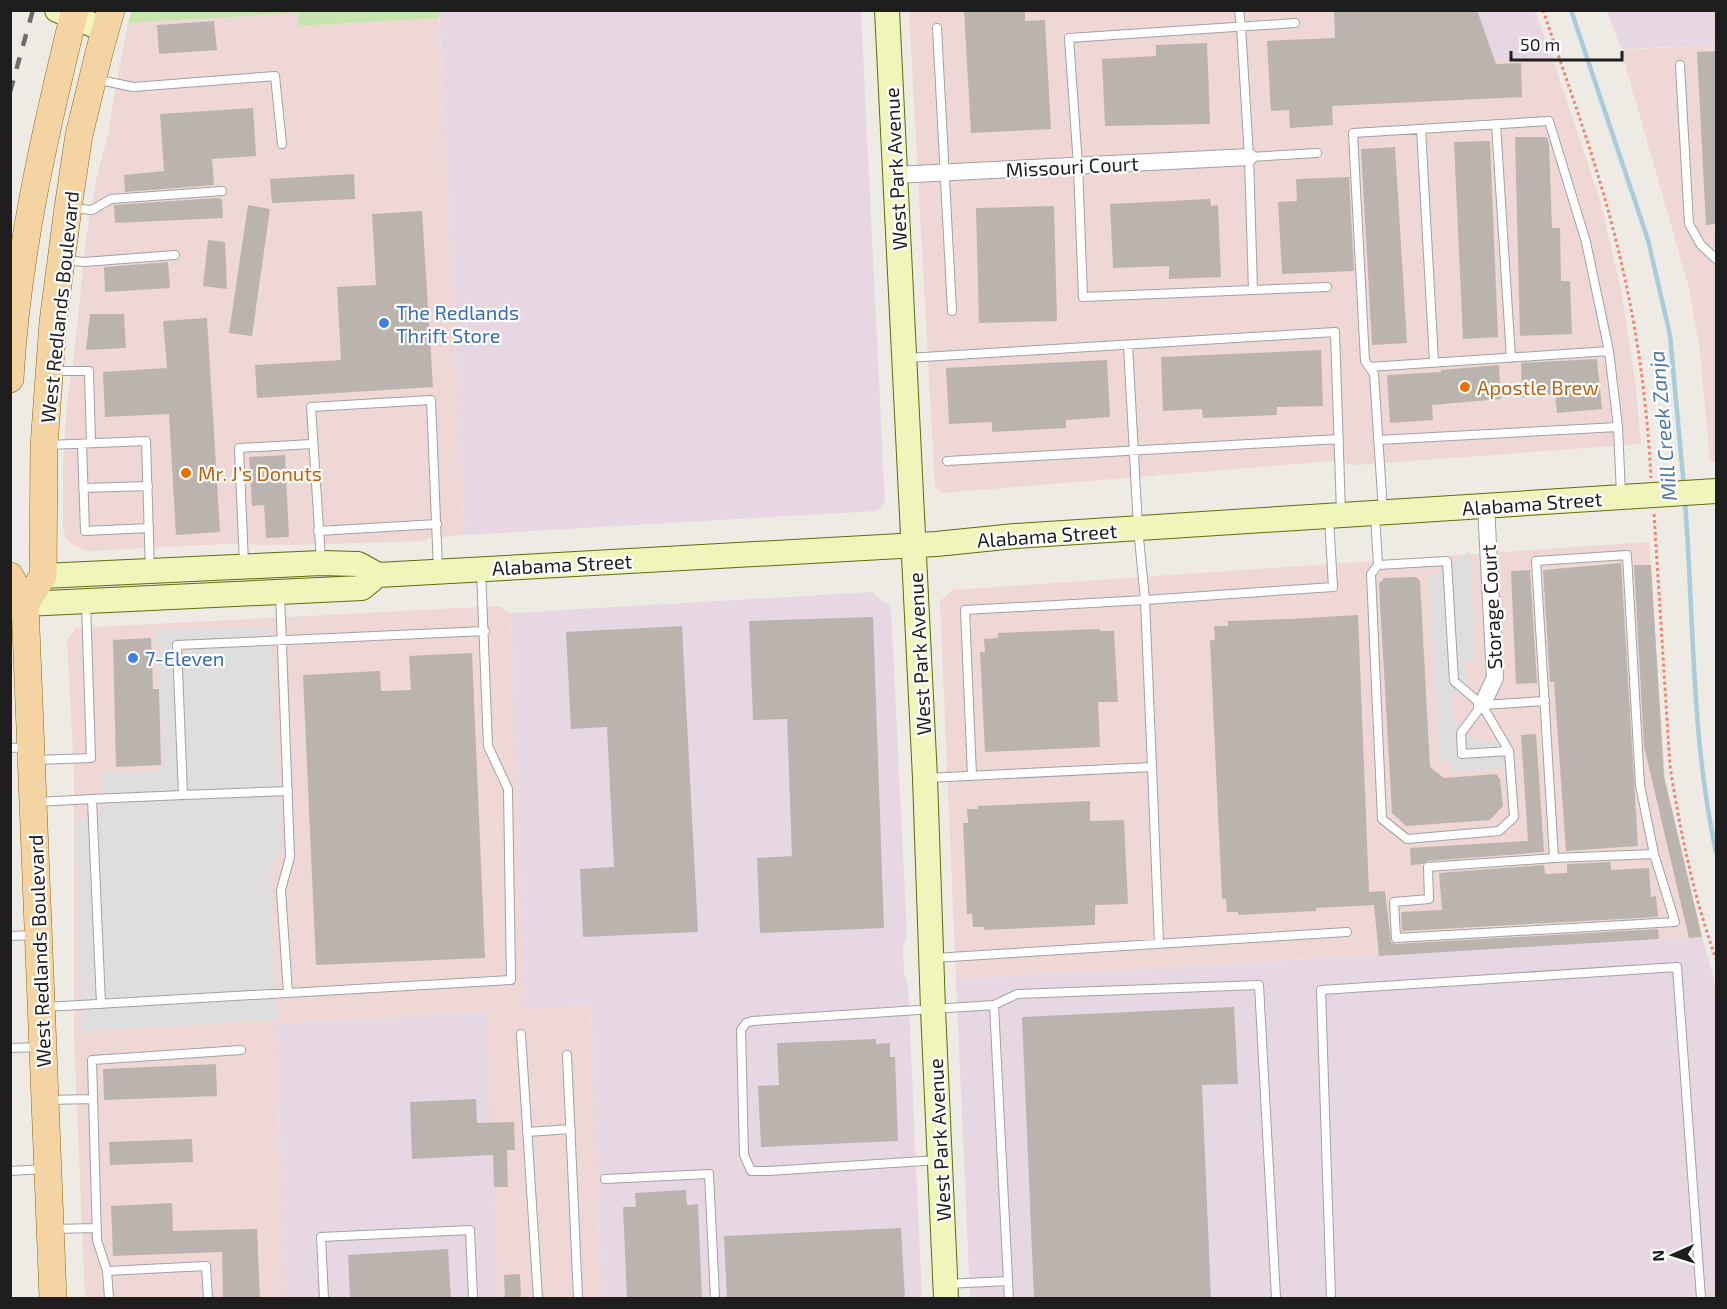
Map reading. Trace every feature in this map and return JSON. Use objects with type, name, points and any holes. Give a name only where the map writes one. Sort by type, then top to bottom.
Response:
[{"type":"main road","name":"West Park Avenue","points":[[887,10],[925,778],[946,1291]]},
{"type":"main road","points":[[68,13],[108,20]]},
{"type":"main road","name":"West Redlands Boulevard","points":[[10,379],[16,306],[28,224],[68,13]]},
{"type":"main road","name":"West Redlands Boulevard","points":[[44,576],[44,446],[53,322],[79,135],[108,20]]},
{"type":"main road","name":"Alabama Street","points":[[10,575],[44,576],[150,570],[358,564],[378,575],[914,545],[1138,528],[1708,492]]},
{"type":"main road","name":"West Redlands Boulevard","points":[[10,575],[18,603],[25,752],[34,802],[53,1299]]},
{"type":"main road","name":"Alabama Street","points":[[18,603],[86,602],[362,588],[378,575]]},
{"type":"main road","points":[[18,603],[44,576]]},
{"type":"street","name":"Missouri Court","points":[[895,176],[1249,157]]},
{"type":"street","name":"Storage Court","points":[[1482,705],[1495,678],[1485,506]]},
{"type":"lane","points":[[1239,10],[1249,157],[1253,290]]},
{"type":"lane","points":[[1295,23],[1069,38],[1078,166],[1083,297],[1327,287]]},
{"type":"lane","points":[[937,27],[952,311]]},
{"type":"lane","points":[[1680,65],[1689,224],[1701,245],[1716,259]]},
{"type":"lane","points":[[92,79],[133,87],[275,76],[282,144]]},
{"type":"lane","points":[[1378,565],[1447,561],[1454,681],[1482,705],[1509,751],[1514,817],[1499,831],[1407,839],[1382,819],[1371,574],[1378,565],[1378,440],[1374,374],[1365,361],[1353,133],[1549,121],[1586,242],[1609,351],[1618,427],[1621,497]]},
{"type":"lane","points":[[1496,124],[1511,358]]},
{"type":"lane","points":[[1420,129],[1434,362]]},
{"type":"lane","points":[[1249,157],[1317,153]]},
{"type":"lane","points":[[68,208],[92,210],[111,199],[222,191]]},
{"type":"lane","points":[[61,260],[84,262],[175,255]]},
{"type":"lane","points":[[905,358],[1335,333],[1339,439],[1333,587],[965,610],[972,776]]},
{"type":"lane","points":[[1128,345],[1138,528],[1145,600],[1159,943]]},
{"type":"lane","points":[[1369,367],[1609,351]]},
{"type":"lane","points":[[50,370],[89,371],[83,488],[85,531],[149,528]]},
{"type":"lane","points":[[321,564],[311,407],[431,400],[438,571]]},
{"type":"lane","points":[[1378,440],[1618,427]]},
{"type":"lane","points":[[947,461],[1339,439]]},
{"type":"lane","points":[[44,446],[146,441],[150,570]]},
{"type":"lane","points":[[245,567],[239,448],[312,444]]},
{"type":"lane","points":[[83,488],[148,486]]},
{"type":"lane","points":[[318,531],[437,524]]},
{"type":"lane","points":[[1554,858],[1536,561],[1627,555],[1640,785],[1654,854],[1675,922],[1396,938],[1394,902],[1429,899],[1428,867],[1654,854]]},
{"type":"lane","points":[[42,1007],[511,980],[508,789],[488,746],[481,568]]},
{"type":"lane","points":[[280,592],[290,857],[281,890],[288,993]]},
{"type":"lane","points":[[25,752],[91,759],[86,602]]},
{"type":"lane","points":[[183,795],[177,645],[485,631]]},
{"type":"lane","points":[[1482,705],[1545,701]]},
{"type":"lane","points":[[1482,705],[1461,734],[1462,754],[1509,751]]},
{"type":"lane","points":[[925,778],[1152,767]]},
{"type":"lane","points":[[34,802],[288,791]]},
{"type":"lane","points":[[92,799],[101,1004]]},
{"type":"lane","points":[[931,958],[1347,932]]},
{"type":"lane","points":[[10,936],[39,935]]},
{"type":"lane","points":[[1331,1299],[1321,990],[1677,967],[1701,1299]]},
{"type":"lane","points":[[939,1160],[769,1172],[751,1171],[744,1155],[741,1030],[746,1023],[752,1021],[994,1005],[1017,994],[1259,985],[1276,1299]]},
{"type":"lane","points":[[994,1005],[1009,1299]]},
{"type":"lane","points":[[521,1034],[538,1299]]},
{"type":"lane","points":[[10,1048],[43,1047]]},
{"type":"lane","points":[[109,1299],[107,1270],[98,1240],[97,1228],[92,1060],[241,1050]]},
{"type":"lane","points":[[567,1055],[578,1299]]},
{"type":"lane","points":[[45,1100],[93,1099]]},
{"type":"lane","points":[[528,1132],[571,1129]]},
{"type":"lane","points":[[10,1171],[48,1169]]},
{"type":"lane","points":[[605,1179],[709,1174],[715,1299]]},
{"type":"lane","points":[[50,1229],[97,1228]]},
{"type":"lane","points":[[324,1299],[321,1237],[470,1230],[473,1299]]},
{"type":"lane","points":[[107,1270],[206,1266],[208,1299]]},
{"type":"lane","points":[[946,1291],[1008,1281]]},
{"type":"path","points":[[1543,10],[1557,51]]},
{"type":"shaded area","points":[[439,11],[861,11],[885,502],[877,511],[465,535]]},
{"type":"shaded area","points":[[909,11],[1331,11],[1334,69],[1552,57],[1600,201],[1621,290],[1635,380],[1641,444],[1356,465],[1332,461],[942,493],[935,487]]},
{"type":"shaded area","points":[[1331,11],[1535,11],[1552,57],[1334,69]]},
{"type":"shaded area","points":[[1607,11],[1716,11],[1716,45],[1621,49]]},
{"type":"shaded area","points":[[298,13],[300,26],[439,18],[465,535],[428,538],[425,541],[291,545],[224,544],[88,551],[66,539],[63,526],[63,463],[68,392],[73,365],[86,238],[97,176],[109,131],[128,23]]},
{"type":"shaded area","points":[[1716,45],[1716,462],[1710,462],[1700,351],[1689,288],[1621,50]]},
{"type":"shaded area","points":[[1649,542],[1665,776],[1702,937],[956,979],[940,601],[953,590]]},
{"type":"shaded area","points":[[1470,551],[1476,661],[1464,662],[1469,678],[1455,694],[1451,707],[1454,720],[1462,731],[1479,741],[1498,741],[1510,737],[1513,799],[1507,799],[1503,768],[1452,772],[1451,761],[1440,762],[1428,577],[1440,572]]},
{"type":"shaded area","points":[[872,592],[891,607],[907,936],[903,947],[904,973],[908,985],[922,1298],[602,1298],[591,1005],[525,1009],[511,613]]},
{"type":"shaded area","points":[[499,606],[511,613],[525,1008],[591,1004],[602,1298],[498,1298],[485,1011],[276,1024],[286,1298],[85,1298],[74,1036],[74,773],[67,640],[76,628]]},
{"type":"shaded area","points":[[270,626],[281,851],[269,870],[277,1020],[82,1031],[75,817],[102,817],[100,773],[163,770],[156,631]]},
{"type":"shaded area","points":[[1702,937],[1716,986],[1716,1298],[970,1298],[956,979]]},
{"type":"shaded area","points":[[486,1011],[498,1298],[286,1298],[276,1024]]},
{"type":"green space","points":[[132,10],[439,10],[439,18],[299,26],[298,13],[128,23]]},
{"type":"building","points":[[964,10],[1025,10],[1025,21],[1045,20],[1051,129],[971,133]]},
{"type":"building","points":[[1334,10],[1477,10],[1496,64],[1521,63],[1522,97],[1332,106],[1333,125],[1290,128],[1289,110],[1271,111],[1267,41],[1335,38]]},
{"type":"building","points":[[214,21],[217,50],[159,54],[157,25]]},
{"type":"building","points":[[1207,43],[1210,124],[1105,126],[1102,59],[1156,56],[1156,45]]},
{"type":"building","points":[[1716,51],[1716,224],[1706,225],[1697,52]]},
{"type":"building","points":[[253,108],[256,156],[212,159],[214,185],[125,192],[124,175],[164,171],[160,114]]},
{"type":"building","points":[[1515,137],[1547,137],[1552,228],[1560,228],[1561,281],[1570,281],[1572,334],[1520,336]]},
{"type":"building","points":[[1490,141],[1498,337],[1463,339],[1454,142]]},
{"type":"building","points":[[1395,147],[1407,343],[1372,345],[1361,149]]},
{"type":"building","points":[[354,174],[355,199],[272,203],[270,179]]},
{"type":"building","points":[[1349,177],[1354,271],[1282,274],[1278,202],[1297,201],[1296,179]]},
{"type":"building","points":[[222,199],[223,218],[115,223],[114,205]]},
{"type":"building","points":[[1210,199],[1211,206],[1218,205],[1221,277],[1169,279],[1169,266],[1113,268],[1110,204]]},
{"type":"building","points":[[248,205],[270,209],[252,336],[229,333]]},
{"type":"building","points":[[1054,206],[1057,321],[979,323],[976,208]]},
{"type":"building","name":"The Redlands Thrift Store","points":[[422,211],[433,387],[257,398],[255,365],[341,360],[337,287],[376,285],[372,214]]},
{"type":"building","points":[[208,240],[225,242],[227,289],[203,286]]},
{"type":"building","points":[[168,262],[170,288],[105,292],[104,267]]},
{"type":"building","points":[[90,314],[124,314],[126,348],[86,350]]},
{"type":"building","points":[[207,318],[220,532],[176,535],[169,414],[105,417],[103,372],[167,368],[163,321]]},
{"type":"building","points":[[1321,350],[1323,406],[1277,407],[1277,415],[1203,418],[1202,409],[1163,411],[1161,357]]},
{"type":"building","points":[[1597,359],[1602,409],[1557,413],[1555,394],[1522,397],[1521,363]]},
{"type":"building","points":[[1107,360],[1110,417],[1066,420],[1066,428],[992,432],[992,422],[949,424],[946,368]]},
{"type":"building","points":[[1499,365],[1501,399],[1432,405],[1433,420],[1390,423],[1387,375],[1441,372],[1441,370]]},
{"type":"building","points":[[285,455],[289,537],[266,538],[264,505],[252,506],[249,457]]},
{"type":"building","points":[[1621,563],[1638,846],[1566,851],[1554,682],[1550,682],[1543,570]]},
{"type":"building","points":[[1634,565],[1651,565],[1664,777],[1702,937],[1689,938],[1644,746]]},
{"type":"building","points":[[1530,570],[1537,683],[1516,684],[1511,571]]},
{"type":"building","points":[[1416,577],[1420,581],[1430,767],[1444,778],[1496,774],[1500,779],[1503,806],[1490,820],[1406,826],[1392,813],[1379,584],[1384,578]]},
{"type":"building","points":[[1358,615],[1369,892],[1385,891],[1391,942],[1396,944],[1658,929],[1659,939],[1379,956],[1374,905],[1238,915],[1238,912],[1227,912],[1226,899],[1222,899],[1210,640],[1215,640],[1214,626],[1228,626],[1228,621]]},
{"type":"building","points":[[873,617],[884,928],[760,933],[757,858],[792,856],[787,719],[753,720],[749,621]]},
{"type":"building","points":[[682,626],[698,932],[583,937],[580,869],[614,867],[607,727],[571,729],[566,632]]},
{"type":"building","points":[[1100,629],[1100,631],[1114,631],[1118,702],[1098,702],[1100,747],[985,752],[980,652],[985,652],[984,639],[998,638],[998,633]]},
{"type":"building","points":[[151,638],[153,689],[159,689],[161,765],[116,767],[113,640]]},
{"type":"building","points":[[472,653],[485,958],[316,965],[303,675],[380,671],[381,691],[411,690],[409,656]]},
{"type":"building","points":[[1536,734],[1544,852],[1428,861],[1411,865],[1410,848],[1528,841],[1521,735]]},
{"type":"building","points":[[1090,801],[1090,821],[1124,820],[1128,904],[1095,905],[1095,925],[984,930],[984,927],[973,927],[972,914],[967,914],[963,823],[968,823],[967,809],[978,809],[978,806]]},
{"type":"building","points":[[1610,862],[1611,870],[1649,868],[1651,897],[1656,896],[1658,917],[1402,931],[1401,912],[1442,910],[1439,873],[1544,865],[1545,874],[1567,873],[1567,864]]},
{"type":"building","points":[[1234,1007],[1238,1084],[1202,1085],[1211,1299],[1034,1299],[1022,1017]]},
{"type":"building","points":[[876,1039],[876,1044],[890,1043],[890,1057],[895,1057],[898,1141],[761,1147],[758,1086],[779,1085],[777,1043]]},
{"type":"building","points":[[216,1064],[217,1096],[104,1100],[103,1069]]},
{"type":"building","points":[[476,1099],[477,1123],[514,1122],[515,1150],[507,1150],[508,1187],[494,1187],[493,1155],[412,1159],[410,1102]]},
{"type":"building","points":[[192,1139],[193,1162],[110,1165],[109,1142]]},
{"type":"building","points":[[686,1190],[687,1205],[698,1204],[702,1299],[627,1299],[623,1207],[636,1207],[635,1193]]},
{"type":"building","points":[[172,1203],[173,1231],[257,1229],[260,1299],[223,1299],[222,1252],[113,1256],[111,1206]]},
{"type":"building","points":[[901,1228],[905,1299],[727,1299],[724,1236]]},
{"type":"building","points":[[448,1249],[451,1299],[350,1299],[348,1255]]},
{"type":"building","points":[[520,1274],[521,1299],[505,1299],[504,1275]]},
{"type":"waterway","name":"Mill Creek Zanja","points":[[1571,10],[1648,240],[1670,335],[1684,487]]},
{"type":"waterway","name":"Mill Creek Zanja","points":[[1685,501],[1694,677],[1702,765],[1716,852]]},
{"type":"railway","points":[[10,92],[33,10]]},
{"type":"place","name":"The Redlands Thrift Store","points":[[384,323]]},
{"type":"place","name":"Apostle Brew","points":[[1465,387]]},
{"type":"place","name":"Mr. J’s Donuts","points":[[186,473]]},
{"type":"place","name":"7-Eleven","points":[[133,658]]}]
